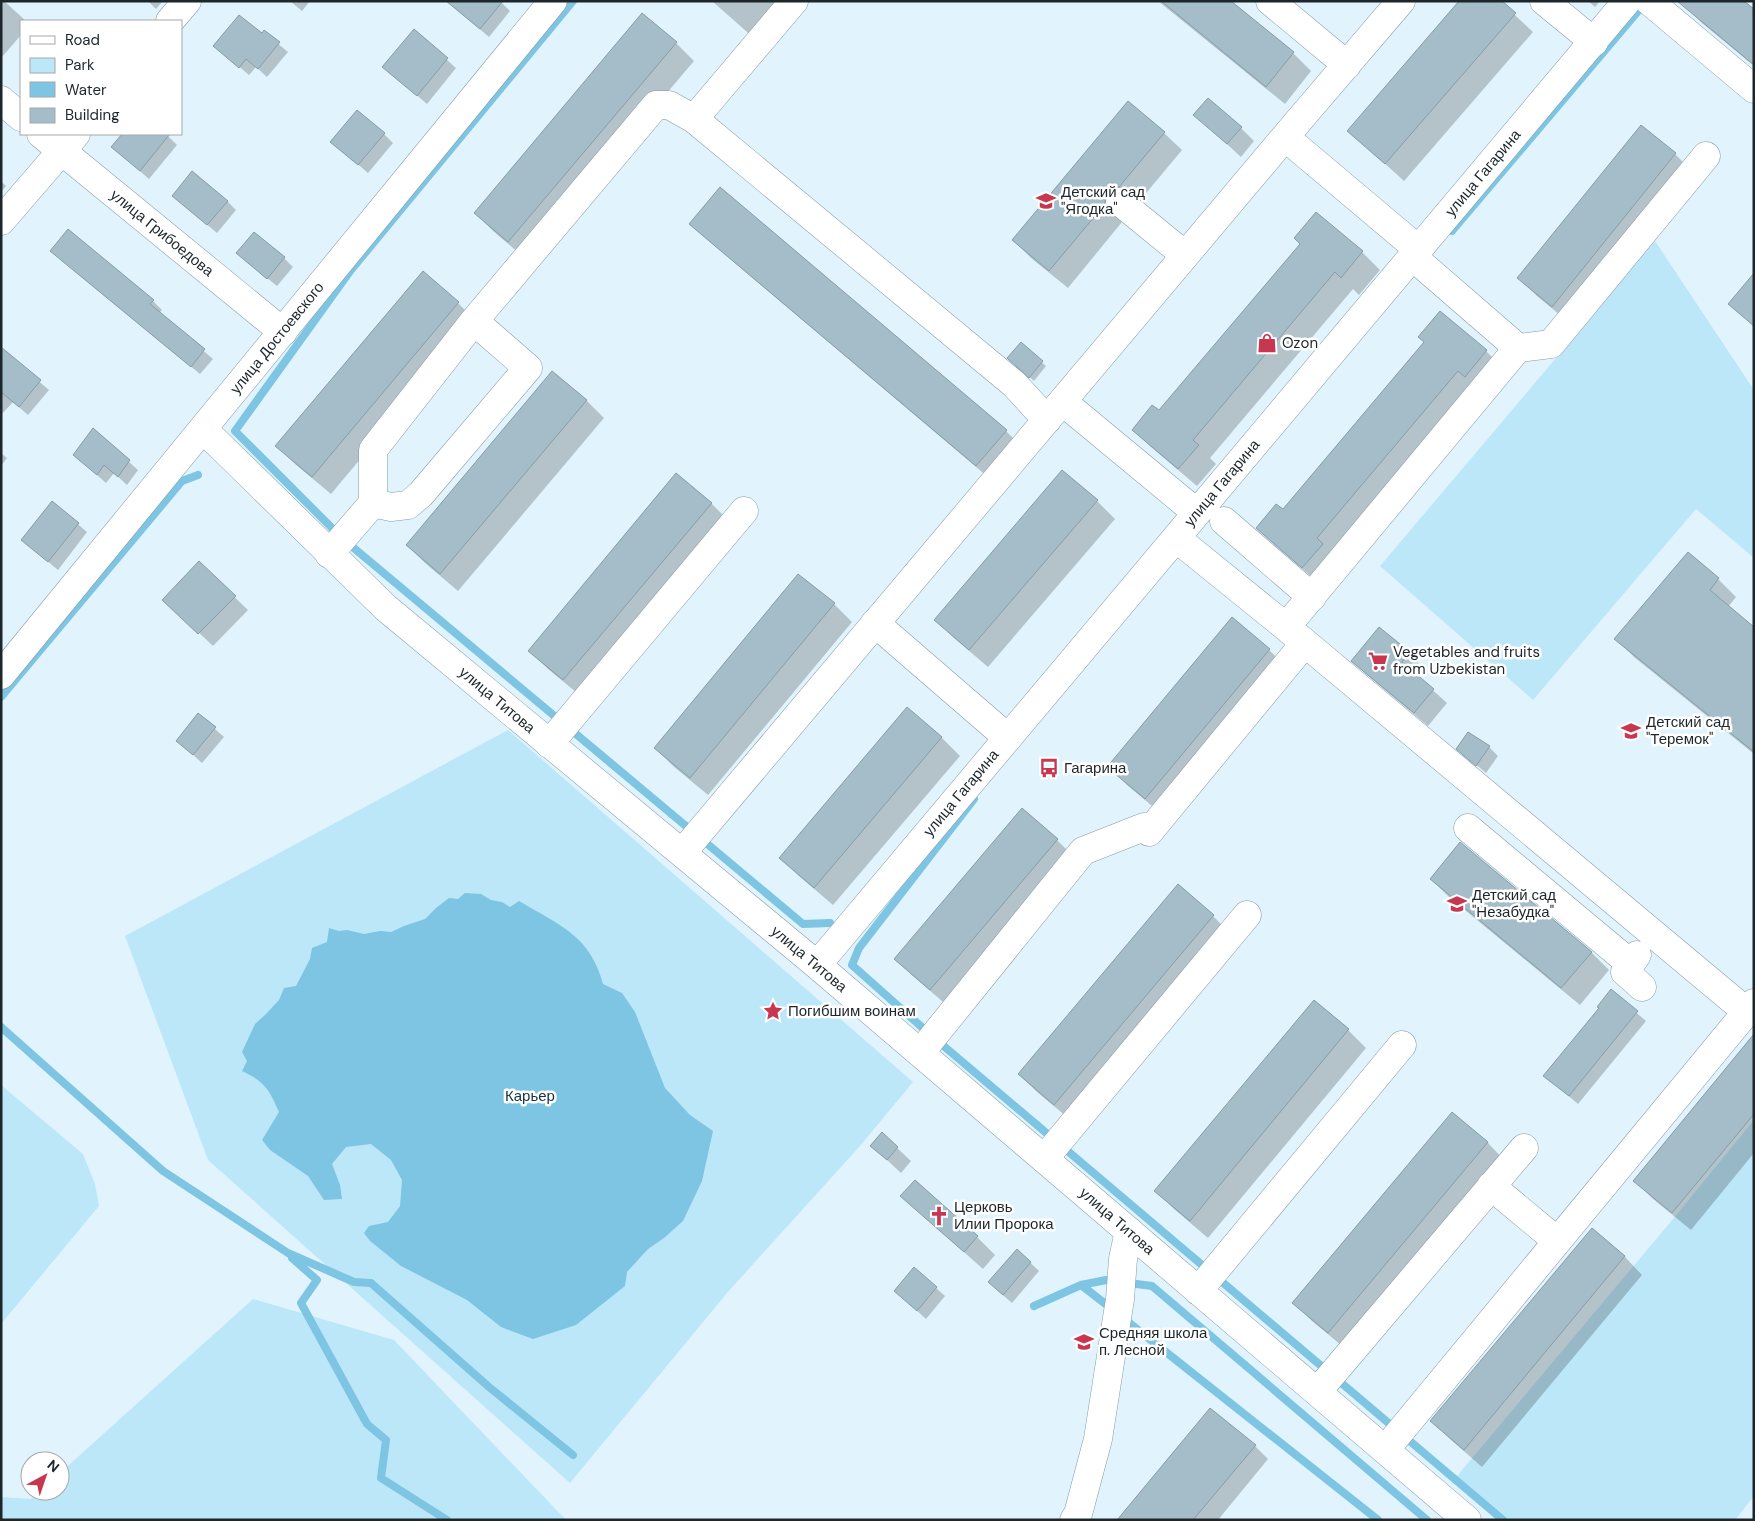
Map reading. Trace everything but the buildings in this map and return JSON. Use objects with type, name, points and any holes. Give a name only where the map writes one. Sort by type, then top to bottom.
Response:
[{"type":"street","points":[[171,20],[187,1]]},
{"type":"street","name":"улица Достоевского","points":[[1,675],[552,1]]},
{"type":"street","points":[[694,119],[794,1]]},
{"type":"street","points":[[1270,1],[1347,66]]},
{"type":"street","points":[[682,853],[1401,1]]},
{"type":"street","points":[[1544,1],[1594,42]]},
{"type":"street","name":"улица Гагарина","points":[[817,965],[1627,1]]},
{"type":"street","points":[[1649,1],[1754,89]]},
{"type":"street","points":[[1,100],[20,116]]},
{"type":"street","points":[[329,554],[373,504],[373,450],[474,321],[656,104],[669,106],[694,119],[1014,384],[1055,411],[1197,513]]},
{"type":"street","points":[[1285,137],[1416,253],[1518,348]]},
{"type":"street","points":[[1,221],[59,139]]},
{"type":"street","name":"улица Грибоедова","points":[[59,139],[283,332]]},
{"type":"street","points":[[920,1053],[1083,851],[1146,829],[1295,636],[1312,597],[1518,348],[1551,344],[1706,156]]},
{"type":"street","points":[[1120,202],[1185,255]]},
{"type":"street","points":[[373,504],[391,507],[408,505],[421,494],[528,368],[474,321]]},
{"type":"street","name":"улица Титова","points":[[203,429],[386,608],[817,965],[1467,1520]]},
{"type":"street","points":[[549,744],[744,511]]},
{"type":"street","points":[[1224,522],[1312,597]]},
{"type":"street","points":[[1176,538],[1653,934],[1750,1008],[1385,1450]]},
{"type":"street","points":[[875,624],[1008,738]]},
{"type":"street","points":[[1468,828],[1636,976],[1653,934]]},
{"type":"street","points":[[1044,1159],[1247,915]]},
{"type":"street","points":[[1198,1291],[1402,1045]]},
{"type":"street","points":[[1317,1392],[1524,1148]]},
{"type":"street","points":[[1492,1186],[1557,1241]]},
{"type":"street","points":[[1074,1520],[1078,1514],[1098,1439],[1129,1231]]},
{"type":"green space","points":[[1655,241],[1754,390],[1754,558],[1696,509],[1533,700],[1380,566]]},
{"type":"green space","name":"Карьер","points":[[508,730],[913,1082],[860,1146],[727,1293],[570,1483],[208,1160],[125,936]]},
{"type":"green space","points":[[1,1085],[83,1154],[95,1184],[99,1206],[1,1324]]},
{"type":"green space","points":[[1754,1120],[1754,1496],[1735,1520],[1507,1520],[1457,1476]]},
{"type":"green space","points":[[253,1299],[394,1340],[566,1520],[1,1520],[1,1497],[20,1498],[20,1501],[70,1501],[70,1464]]},
{"type":"water","points":[[465,893],[481,894],[510,907],[519,901],[571,933],[590,954],[603,984],[622,993],[635,1012],[665,1088],[690,1115],[713,1131],[702,1181],[683,1221],[648,1249],[627,1272],[625,1286],[576,1325],[533,1339],[501,1327],[467,1300],[401,1266],[370,1241],[364,1233],[369,1226],[388,1222],[400,1206],[402,1180],[391,1160],[371,1144],[346,1147],[332,1164],[340,1185],[342,1199],[324,1200],[308,1176],[270,1150],[262,1140],[279,1112],[265,1087],[242,1071],[247,1061],[242,1052],[255,1024],[279,1000],[284,988],[296,986],[310,959],[312,948],[327,942],[329,928],[364,934],[380,931],[391,932],[425,919],[449,898],[458,899]]},
{"type":"waterway","points":[[573,1],[351,270],[235,431],[343,539],[803,924],[830,923]]},
{"type":"waterway","points":[[1452,231],[1645,3]]},
{"type":"waterway","points":[[1,697],[182,481],[198,475]]},
{"type":"waterway","points":[[974,799],[859,948],[852,965],[933,1037],[1503,1520]]},
{"type":"waterway","points":[[1,1027],[163,1171],[288,1253],[354,1282],[371,1283],[489,1387],[573,1455]]},
{"type":"waterway","points":[[292,1258],[317,1280],[301,1303],[367,1424],[386,1440],[381,1478],[447,1520]]},
{"type":"waterway","points":[[1034,1306],[1081,1285],[1106,1280],[1152,1286],[1427,1520]]},
{"type":"waterway","points":[[1081,1285],[1112,1309]]},
{"type":"waterway","points":[[1123,1318],[1378,1520]]},
{"type":"place","name":"Детский сад \"Ягодка\"","points":[[1046,201]]},
{"type":"place","name":"Ozon","points":[[1267,343]]},
{"type":"place","name":"Vegetables and fruits from Uzbekistan","points":[[1378,661]]},
{"type":"place","name":"Детский сад \"Теремок\"","points":[[1631,731]]},
{"type":"place","name":"Гагарина","points":[[1049,768]]},
{"type":"place","name":"Детский сад \"Незабудка\"","points":[[1457,904]]},
{"type":"place","name":"Погибшим воинам","points":[[773,1011]]},
{"type":"place","name":"Церковь Илии Пророка","points":[[939,1216]]},
{"type":"place","name":"Средняя школа п. Лесной","points":[[1084,1342]]}]
